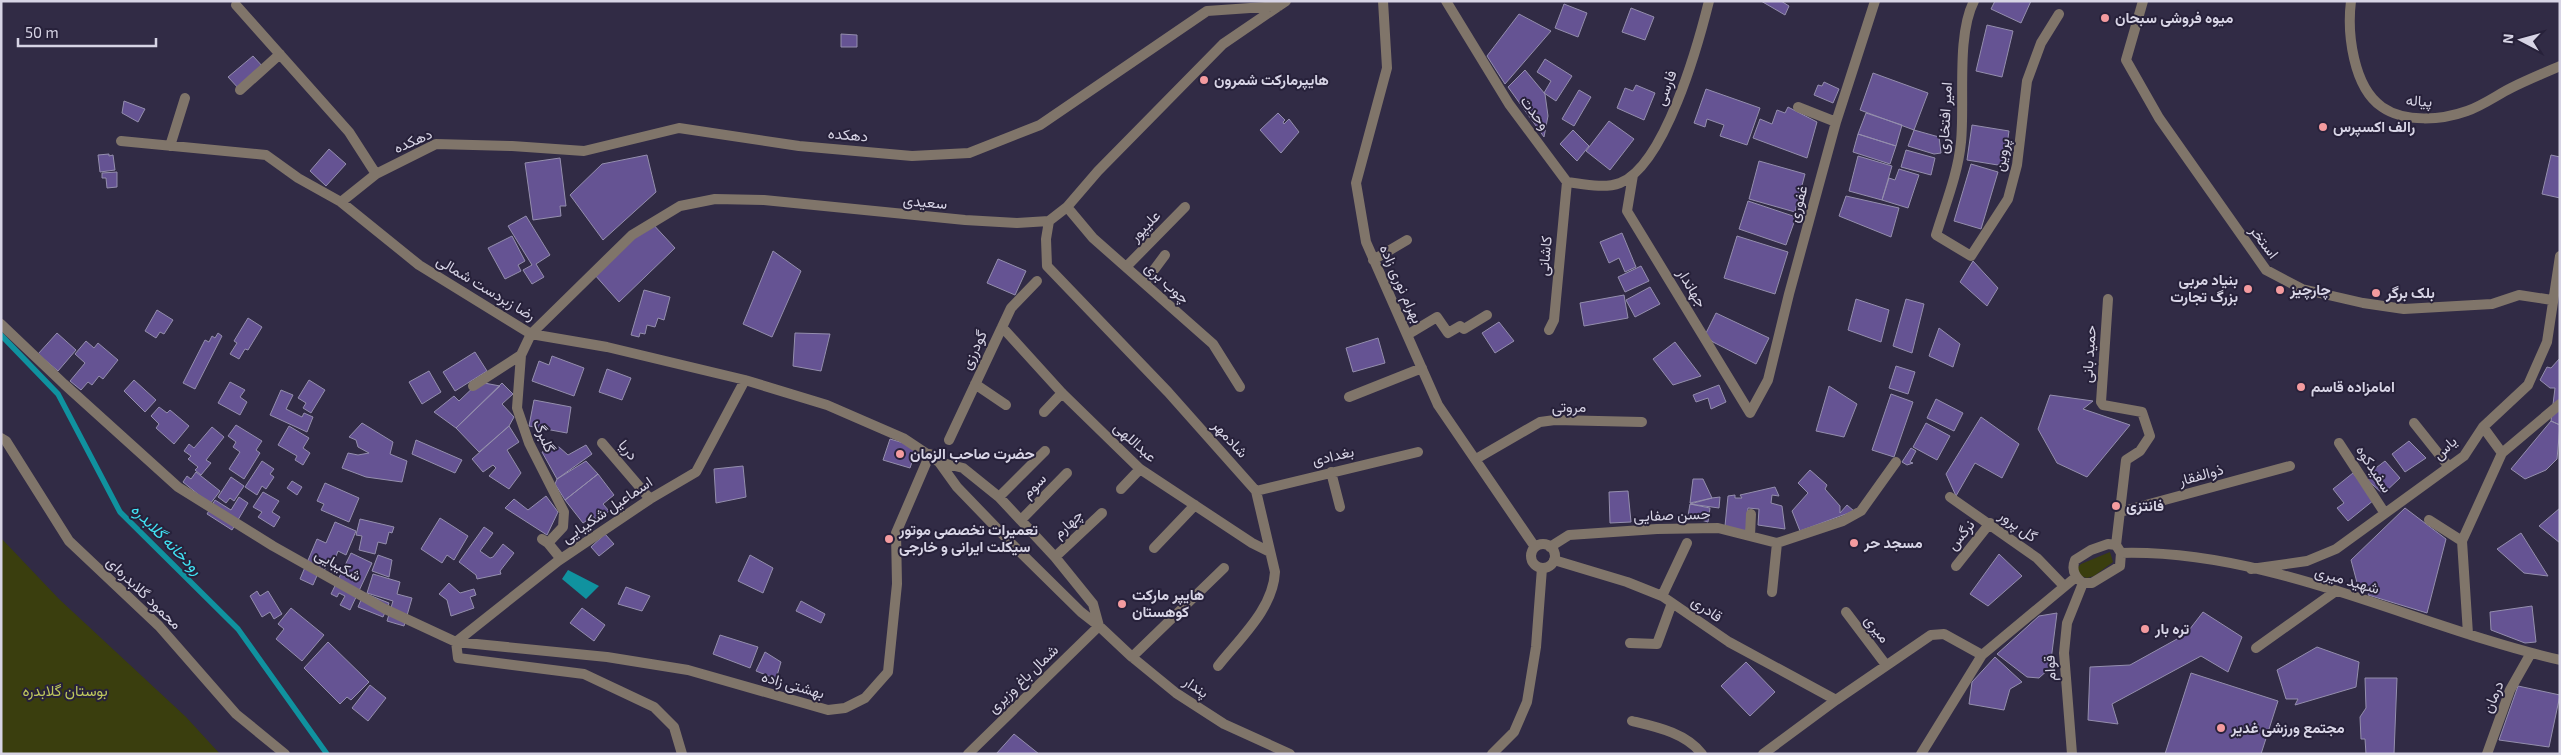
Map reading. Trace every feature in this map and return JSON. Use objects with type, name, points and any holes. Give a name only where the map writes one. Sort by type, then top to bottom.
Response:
[{"type":"street","name":"بهرام نوری زاده","points":[[1383,1],[1387,68],[1356,184],[1366,242],[1438,405],[1535,547]]},
{"type":"street","name":"وحدت","points":[[1446,1],[1509,104],[1567,182]]},
{"type":"street","name":"فارسی","points":[[1633,175],[1654,148],[1673,115],[1709,1]]},
{"type":"street","name":"غفوری","points":[[1750,413],[1768,380],[1789,294],[1836,122],[1875,1]]},
{"type":"street","name":"امیر افتخاری","points":[[1936,235],[1958,164],[1961,141],[1965,34],[1974,1]]},
{"type":"street","name":"استخر","points":[[2143,1],[2126,60],[2159,118],[2266,270],[2302,289],[2363,304],[2404,309],[2492,304],[2519,296],[2552,300]]},
{"type":"street","name":"پیاله","points":[[2351,1],[2352,39],[2361,79],[2371,96],[2382,107],[2399,116],[2431,118],[2467,111],[2512,87],[2560,66]]},
{"type":"street","points":[[1049,221],[1067,207],[1098,170],[1223,44],[1283,4]]},
{"type":"street","name":"دهکده","points":[[341,202],[376,174],[436,144],[512,146],[584,151],[679,128],[798,146],[912,156],[969,154],[1040,124],[1207,11],[1283,4]]},
{"type":"street","points":[[236,5],[349,132],[376,174]]},
{"type":"street","name":"پروین","points":[[1936,235],[1971,256],[2008,199],[2017,165],[2027,81],[2041,43],[2058,14]]},
{"type":"street","points":[[240,90],[280,54]]},
{"type":"street","points":[[170,146],[185,98]]},
{"type":"street","points":[[1798,107],[1836,122]]},
{"type":"street","name":"رضا زبردست شمالی","points":[[120,141],[266,155],[298,178],[341,202],[419,265],[531,334],[607,347],[745,380],[827,405],[903,438],[930,454],[939,462]]},
{"type":"street","points":[[1567,182],[1603,185],[1620,183],[1633,175]]},
{"type":"street","name":"جهاندار","points":[[1633,175],[1627,211],[1750,413]]},
{"type":"street","name":"کاشانی","points":[[1550,330],[1554,320],[1567,182]]},
{"type":"street","name":"سعیدی","points":[[531,334],[632,234],[680,206],[715,199],[764,200],[965,220],[1017,223],[1049,221]]},
{"type":"street","name":"چوب بری","points":[[1067,207],[1093,238],[1127,266],[1213,344],[1240,387]]},
{"type":"street","name":"علیپور","points":[[1127,266],[1185,207]]},
{"type":"street","name":"شادمهر","points":[[1049,221],[1046,239],[1047,266],[1168,392],[1256,491],[1275,572],[1272,594],[1218,666]]},
{"type":"street","points":[[1374,260],[1407,240]]},
{"type":"street","points":[[1144,282],[1166,255]]},
{"type":"street","name":"یاس","points":[[2251,569],[2307,561],[2336,549],[2384,512],[2464,456],[2483,427],[2528,385],[2547,342],[2560,256]]},
{"type":"street","name":"گودرزی","points":[[949,440],[1011,308],[1037,280]]},
{"type":"street","name":"حمید بانی","points":[[2108,299],[2101,402],[2104,405],[2142,412],[2150,436],[2140,451],[2126,460],[2118,549]]},
{"type":"street","points":[[1408,336],[1437,317],[1448,332],[1460,326],[1464,329],[1487,315]]},
{"type":"street","name":"شکیبایی","points":[[1,324],[178,487],[273,546],[386,609],[456,642]]},
{"type":"street","name":"عبداللهی","points":[[1002,327],[1062,393],[1140,469],[1270,552]]},
{"type":"street","name":"گلبرگ","points":[[531,334],[521,354],[517,408],[529,443],[564,512],[563,527],[545,541],[561,559]]},
{"type":"street","points":[[472,386],[521,354]]},
{"type":"street","points":[[1350,398],[1422,368]]},
{"type":"street","name":"اسماعیل شکیبایی","points":[[456,642],[561,559],[650,499],[696,472],[745,380]]},
{"type":"street","points":[[975,384],[1006,406]]},
{"type":"street","points":[[1044,412],[1062,393]]},
{"type":"street","points":[[2468,634],[2462,541],[2502,453],[2560,404]]},
{"type":"street","name":"مروتی","points":[[1476,459],[1540,422],[1555,420],[1642,422]]},
{"type":"street","points":[[2414,423],[2449,467]]},
{"type":"street","points":[[2483,427],[2502,453]]},
{"type":"street","name":"محمود گلابدره‌ای","points":[[1,438],[6,442],[69,541],[160,626],[236,714],[285,754]]},
{"type":"street","name":"دریا","points":[[602,443],[650,499]]},
{"type":"street","name":"سفیدکوه","points":[[2339,443],[2384,512]]},
{"type":"street","points":[[999,497],[1045,451]]},
{"type":"street","name":"بغدادی","points":[[1256,491],[1418,452]]},
{"type":"street","name":"بهشتی زاده","points":[[456,642],[607,657],[688,670],[828,710],[845,708],[865,698],[888,672],[897,584],[896,533],[930,454]]},
{"type":"street","points":[[939,462],[963,468],[999,497],[1055,557],[1093,604],[1099,626]]},
{"type":"street","name":"پندار","points":[[939,462],[957,487],[1012,544],[1081,612],[1132,657],[1176,693],[1224,724],[1279,751],[1290,754]]},
{"type":"street","points":[[1772,592],[1777,543],[1795,535],[1843,521],[1861,511],[1896,462]]},
{"type":"street","name":"ذوالفقار","points":[[2120,512],[2290,466]]},
{"type":"street","points":[[1121,489],[1140,469]]},
{"type":"street","points":[[1331,472],[1340,507]]},
{"type":"street","name":"سوم","points":[[1021,520],[1067,473]]},
{"type":"street","name":"گل پرور","points":[[1950,497],[2038,558],[2064,586]]},
{"type":"street","points":[[1154,548],[1195,505]]},
{"type":"street","name":"چهارم","points":[[1055,557],[1102,513]]},
{"type":"street","points":[[1750,536],[1751,514]]},
{"type":"street","points":[[2429,520],[2462,541]]},
{"type":"street","name":"نرگس","points":[[1956,566],[1990,523]]},
{"type":"street","name":"حسن صفایی","points":[[1550,547],[1569,535],[1657,529],[1718,528],[1777,543]]},
{"type":"street","points":[[1543,544],[1550,547],[1554,553],[1554,560],[1549,566],[1542,568],[1535,565],[1531,558],[1535,547],[1543,544]]},
{"type":"street","points":[[1662,596],[1688,544]]},
{"type":"street","points":[[1921,754],[1982,655],[2064,586],[2079,580],[2092,583],[2114,572],[2120,566],[2118,549],[2101,545],[2075,560],[2074,571],[2079,580]]},
{"type":"street","name":"شهید میری","points":[[2118,549],[2223,561],[2336,592],[2530,653],[2560,660]]},
{"type":"street","name":"قادری","points":[[1554,560],[1627,582],[1662,596],[1730,642],[1836,700]]},
{"type":"street","points":[[1132,657],[1224,568]]},
{"type":"street","points":[[1492,754],[1514,732],[1527,702],[1536,647],[1542,568]]},
{"type":"street","name":"قوام","points":[[2072,754],[2064,653],[2067,623],[2079,580]]},
{"type":"street","points":[[2256,648],[2336,592]]},
{"type":"street","points":[[1630,643],[1657,644],[1672,603]]},
{"type":"street","name":"میری","points":[[1846,612],[1886,665]]},
{"type":"street","name":"شمال باغ وزیری","points":[[968,754],[1099,626]]},
{"type":"street","points":[[1763,754],[1836,700],[1931,635],[1944,634],[1982,655]]},
{"type":"street","points":[[456,642],[458,658],[584,674],[633,696],[654,707],[674,727],[682,754]]},
{"type":"street","name":"درمان","points":[[2487,754],[2510,690],[2530,653]]},
{"type":"street","points":[[1632,721],[1663,728],[1696,745],[1702,754]]},
{"type":"green space","name":"بوستان گلابدره","points":[[1,538],[59,599],[186,717],[220,754],[1,754]]},
{"type":"green space","points":[[2110,552],[2113,562],[2094,576],[2087,578],[2078,575],[2078,567],[2081,564]]},
{"type":"shaded area","points":[[568,570],[599,586],[586,599],[562,579]]},
{"type":"building","points":[[1761,1],[1781,1],[1789,6],[1785,15]]},
{"type":"building","points":[[1995,1],[2031,1],[2021,23],[1991,9]]},
{"type":"building","points":[[1564,4],[1587,13],[1578,37],[1555,28]]},
{"type":"building","points":[[1631,8],[1654,17],[1645,40],[1622,32]]},
{"type":"building","points":[[1519,14],[1551,31],[1505,84],[1487,56]]},
{"type":"building","points":[[1987,25],[2013,31],[2002,77],[1976,71]]},
{"type":"building","points":[[841,34],[857,35],[857,47],[841,47]]},
{"type":"building","points":[[253,56],[264,68],[240,90],[228,77]]},
{"type":"building","points":[[1545,59],[1572,76],[1556,101],[1544,93],[1551,81],[1537,72]]},
{"type":"building","points":[[1525,70],[1545,94],[1548,116],[1544,137],[1508,87]]},
{"type":"building","points":[[1873,73],[1928,93],[1914,130],[1860,110]]},
{"type":"building","points":[[1824,82],[1839,89],[1833,103],[1814,95],[1818,85],[1822,86]]},
{"type":"building","points":[[1636,85],[1655,93],[1644,120],[1617,108],[1625,88],[1633,91]]},
{"type":"building","points":[[1706,89],[1760,108],[1747,145],[1720,136],[1724,125],[1707,119],[1705,127],[1694,123]]},
{"type":"building","points":[[1579,90],[1591,97],[1574,126],[1562,119]]},
{"type":"building","points":[[124,101],[145,109],[138,122],[122,113]]},
{"type":"building","points":[[1788,107],[1817,122],[1807,158],[1753,138],[1760,119],[1772,124],[1777,110],[1785,113]]},
{"type":"building","points":[[1278,113],[1285,120],[1284,124],[1289,119],[1299,132],[1281,153],[1260,130]]},
{"type":"building","points":[[1866,113],[1902,125],[1896,146],[1858,134]]},
{"type":"building","points":[[1609,121],[1634,139],[1610,170],[1586,151]]},
{"type":"building","points":[[1972,125],[2009,131],[2004,166],[1967,160]]},
{"type":"building","points":[[1573,130],[1589,146],[1577,161],[1560,144]]},
{"type":"building","points":[[1914,130],[1939,137],[1941,153],[1934,154],[1908,146]]},
{"type":"building","points":[[1858,134],[1896,146],[1890,164],[1853,152]]},
{"type":"building","points":[[329,149],[346,164],[326,186],[310,171]]},
{"type":"building","points":[[1906,150],[1935,158],[1931,175],[1901,167]]},
{"type":"building","points":[[109,154],[109,156],[113,155],[115,170],[100,172],[98,155]]},
{"type":"building","points":[[647,155],[656,192],[603,240],[570,195],[602,164]]},
{"type":"building","points":[[2551,155],[2560,157],[2560,198],[2542,194]]},
{"type":"building","points":[[1858,156],[1892,166],[1882,200],[1849,191]]},
{"type":"building","points":[[560,158],[566,206],[560,206],[561,216],[533,220],[525,163]]},
{"type":"building","points":[[1759,161],[1805,174],[1795,212],[1749,199]]},
{"type":"building","points":[[1971,164],[1998,172],[1981,229],[1954,221]]},
{"type":"building","points":[[1899,169],[1919,175],[1908,208],[1882,200],[1889,178],[1895,180]]},
{"type":"building","points":[[117,172],[117,187],[107,188],[106,178],[102,178],[102,173]]},
{"type":"building","points":[[1846,196],[1899,208],[1891,237],[1839,216]]},
{"type":"building","points":[[1748,201],[1796,217],[1786,245],[1739,229]]},
{"type":"building","points":[[526,216],[550,255],[536,264],[544,277],[532,284],[523,270],[532,265],[508,226]]},
{"type":"building","points":[[650,221],[675,248],[619,302],[594,274]]},
{"type":"building","points":[[1622,233],[1636,267],[1625,272],[1619,258],[1609,263],[1600,242]]},
{"type":"building","points":[[512,236],[525,261],[518,265],[521,271],[505,279],[488,248]]},
{"type":"building","points":[[1737,236],[1788,252],[1775,294],[1724,278]]},
{"type":"building","points":[[773,251],[801,271],[772,337],[743,324]]},
{"type":"building","points":[[998,259],[1026,271],[1015,295],[987,283]]},
{"type":"building","points":[[1973,261],[1998,288],[1987,306],[1960,282]]},
{"type":"building","points":[[1641,266],[1649,281],[1625,292],[1618,277]]},
{"type":"building","points":[[1650,287],[1660,304],[1635,317],[1626,300]]},
{"type":"building","points":[[644,290],[670,297],[664,320],[658,318],[655,327],[647,325],[645,334],[640,333],[639,337],[631,335]]},
{"type":"building","points":[[1624,295],[1628,318],[1584,326],[1580,303]]},
{"type":"building","points":[[1856,299],[1889,310],[1881,342],[1848,330]]},
{"type":"building","points":[[1906,299],[1924,304],[1912,353],[1893,346]]},
{"type":"building","points":[[157,310],[173,320],[164,334],[160,332],[156,338],[145,331]]},
{"type":"building","points":[[1716,313],[1769,338],[1756,364],[1713,342],[1705,335]]},
{"type":"building","points":[[248,318],[262,327],[248,350],[245,349],[239,359],[230,354],[237,343],[234,341]]},
{"type":"building","points":[[1499,322],[1514,341],[1495,353],[1482,333]]},
{"type":"building","points":[[1939,328],[1960,344],[1953,367],[1929,356]]},
{"type":"building","points":[[57,333],[76,350],[58,371],[38,354]]},
{"type":"building","points":[[218,333],[222,336],[195,389],[183,383],[205,340],[209,342],[212,336],[215,338]]},
{"type":"building","points":[[795,333],[830,334],[821,371],[793,366]]},
{"type":"building","points":[[1378,338],[1385,363],[1353,372],[1346,348]]},
{"type":"building","points":[[86,341],[94,348],[98,343],[118,360],[103,379],[99,376],[92,385],[88,382],[81,390],[70,381],[85,363],[75,354]]},
{"type":"building","points":[[1675,342],[1701,376],[1673,385],[1653,359]]},
{"type":"building","points":[[475,352],[487,371],[455,391],[443,372]]},
{"type":"building","points":[[552,356],[584,368],[574,396],[532,381],[539,361],[549,365]]},
{"type":"building","points":[[2560,358],[2560,425],[2551,421],[2555,388],[2550,388],[2540,380],[2547,367],[2551,368]]},
{"type":"building","points":[[1896,366],[1915,372],[1908,394],[1889,388]]},
{"type":"building","points":[[607,369],[631,378],[622,400],[599,392]]},
{"type":"building","points":[[429,371],[441,392],[422,404],[409,382]]},
{"type":"building","points":[[134,380],[156,400],[145,412],[124,391]]},
{"type":"building","points":[[309,380],[325,390],[311,413],[303,408],[306,403],[298,398]]},
{"type":"building","points":[[230,382],[245,390],[240,397],[247,402],[240,415],[218,403]]},
{"type":"building","points":[[479,382],[500,386],[456,428],[434,412],[454,396],[459,401]]},
{"type":"building","points":[[502,383],[513,394],[502,404],[514,417],[509,426],[479,452],[456,428]]},
{"type":"building","points":[[1719,385],[1726,402],[1711,409],[1708,398],[1696,402],[1693,395]]},
{"type":"building","points":[[1829,386],[1857,404],[1844,437],[1816,431]]},
{"type":"building","points":[[281,390],[293,395],[286,409],[302,417],[304,413],[313,417],[307,432],[270,415]]},
{"type":"building","points":[[1891,394],[1913,402],[1894,457],[1872,450]]},
{"type":"building","points":[[2050,395],[2093,401],[2083,409],[2130,425],[2087,477],[2057,463],[2038,429]]},
{"type":"building","points":[[1936,399],[1963,413],[1954,431],[1927,418]]},
{"type":"building","points":[[534,400],[571,407],[567,433],[529,426]]},
{"type":"building","points":[[159,407],[167,413],[170,410],[189,426],[174,444],[156,428],[159,424],[151,416]]},
{"type":"building","points":[[1981,417],[2019,444],[2002,478],[1975,463],[1956,496],[1946,474]]},
{"type":"building","points":[[2551,421],[2560,425],[2557,459],[2546,470],[2525,479],[2511,469]]},
{"type":"building","points":[[362,423],[393,442],[390,454],[407,461],[402,482],[366,477],[342,468],[348,453],[358,455],[369,453],[358,447],[356,440],[349,437]]},
{"type":"building","points":[[1926,423],[1950,436],[1937,460],[1913,447]]},
{"type":"building","points":[[236,425],[262,441],[256,450],[260,453],[244,479],[229,469],[240,452],[233,447],[236,442],[228,436]]},
{"type":"building","points":[[289,426],[309,438],[303,448],[310,453],[303,465],[295,460],[297,456],[278,445]]},
{"type":"building","points":[[509,426],[519,442],[507,450],[521,473],[509,489],[489,476],[496,468],[493,465],[483,472],[472,459]]},
{"type":"building","points":[[212,427],[224,437],[206,460],[211,463],[201,475],[195,470],[198,467],[188,459],[191,456],[184,451],[189,444],[194,448]]},
{"type":"building","name":"حضرت صاحب الزمان","points":[[890,439],[917,447],[910,468],[883,460]]},
{"type":"building","points":[[416,440],[462,460],[455,473],[412,454]]},
{"type":"building","points":[[2409,441],[2426,458],[2405,472],[2392,454]]},
{"type":"building","points":[[586,445],[592,454],[557,479],[542,452],[559,447],[568,455]]},
{"type":"building","points":[[1911,448],[1916,451],[1910,462],[1913,463],[1907,465],[1902,462]]},
{"type":"building","points":[[262,461],[274,469],[270,474],[274,477],[266,489],[262,486],[257,495],[245,487]]},
{"type":"building","points":[[586,461],[598,474],[565,500],[555,484],[557,479]]},
{"type":"building","points":[[2385,461],[2400,478],[2383,494],[2364,477]]},
{"type":"building","points":[[743,466],[746,497],[716,503],[714,469]]},
{"type":"building","points":[[1810,470],[1827,485],[1825,489],[1840,506],[1840,513],[1847,505],[1854,511],[1800,531],[1792,511],[1808,493],[1798,483]]},
{"type":"building","points":[[196,472],[220,491],[210,504],[183,482],[187,476],[191,479]]},
{"type":"building","points":[[2353,473],[2374,500],[2348,521],[2337,508],[2344,503],[2333,489]]},
{"type":"building","points":[[598,474],[614,495],[603,504],[609,511],[597,521],[593,516],[583,523],[565,500]]},
{"type":"building","points":[[231,477],[244,486],[234,501],[230,498],[226,503],[218,497]]},
{"type":"building","points":[[1693,479],[1703,479],[1712,498],[1690,503]]},
{"type":"building","points":[[292,481],[302,487],[297,495],[287,488]]},
{"type":"building","points":[[325,483],[359,498],[349,522],[321,510],[324,504],[317,501]]},
{"type":"building","points":[[1775,487],[1779,496],[1772,495],[1771,503],[1782,506],[1785,529],[1758,525],[1759,509],[1748,508],[1746,533],[1725,526],[1728,496],[1735,495],[1735,498],[1742,498],[1740,495]]},
{"type":"building","points":[[1628,491],[1631,522],[1610,523],[1609,492]]},
{"type":"building","points":[[263,492],[279,501],[272,512],[280,517],[274,527],[258,517],[262,512],[253,507]]},
{"type":"building","points":[[546,496],[558,512],[547,535],[505,508],[514,499],[528,510]]},
{"type":"building","points":[[239,497],[248,503],[232,530],[207,514],[215,500],[231,510]]},
{"type":"building","points":[[1720,497],[1719,508],[1690,504],[1712,498]]},
{"type":"building","points":[[1690,504],[1710,508],[1708,522],[1688,516]]},
{"type":"building","points":[[2405,508],[2446,539],[2427,613],[2368,595],[2371,590],[2359,590],[2351,560]]},
{"type":"building","points":[[2560,508],[2560,543],[2539,526]]},
{"type":"building","points":[[440,518],[468,536],[454,560],[447,555],[442,563],[421,549]]},
{"type":"building","points":[[360,519],[394,527],[392,533],[389,532],[386,544],[378,542],[375,554],[359,550],[362,536],[356,535]]},
{"type":"building","points":[[335,522],[356,531],[346,555],[338,551],[332,567],[327,565],[323,573],[319,571],[313,585],[300,579],[317,539],[326,543]]},
{"type":"building","points":[[484,527],[493,533],[480,551],[490,558],[493,557],[503,544],[514,553],[500,571],[501,574],[477,579],[476,575],[459,562]]},
{"type":"building","points":[[2521,533],[2548,576],[2524,573],[2497,549]]},
{"type":"building","points":[[605,534],[614,544],[599,556],[591,547]]},
{"type":"building","points":[[351,553],[372,563],[350,610],[340,605],[345,596],[339,593],[337,597],[331,594]]},
{"type":"building","points":[[1999,554],[2022,576],[1988,606],[1970,594]]},
{"type":"building","points":[[378,555],[392,560],[389,577],[372,571]]},
{"type":"building","points":[[750,555],[773,568],[763,593],[738,581]]},
{"type":"building","points":[[373,574],[400,582],[397,594],[412,598],[404,626],[387,621],[393,601],[367,593]]},
{"type":"building","points":[[449,583],[460,593],[474,589],[476,595],[470,597],[474,608],[451,616],[447,600],[439,594]]},
{"type":"building","points":[[626,587],[650,596],[642,611],[618,604]]},
{"type":"building","points":[[257,591],[260,596],[268,591],[282,614],[274,619],[270,612],[262,617],[250,596]]},
{"type":"building","points":[[364,593],[389,603],[383,617],[358,607]]},
{"type":"building","points":[[801,601],[825,614],[821,623],[796,611]]},
{"type":"building","points":[[2532,606],[2536,642],[2525,643],[2491,630],[2490,612]]},
{"type":"building","points":[[291,608],[324,635],[302,661],[276,639],[284,629],[278,624]]},
{"type":"building","points":[[582,608],[605,625],[594,641],[570,623]]},
{"type":"building","points":[[2203,612],[2242,637],[2228,672],[2201,656],[2112,704],[2118,724],[2088,720],[2090,667],[2130,665],[2186,634]]},
{"type":"building","points":[[2057,613],[2050,668],[2039,678],[2027,677],[1997,654],[2039,616]]},
{"type":"building","points":[[720,635],[758,647],[750,668],[713,654]]},
{"type":"building","points":[[328,642],[369,682],[351,700],[347,697],[340,704],[304,668]]},
{"type":"building","points":[[2317,647],[2359,662],[2356,687],[2295,705],[2298,699],[2286,699],[2277,670]]},
{"type":"building","points":[[765,652],[781,662],[776,679],[756,671]]},
{"type":"building","points":[[1995,657],[2022,682],[2010,689],[2004,710],[1969,704],[1972,682]]},
{"type":"building","points":[[1746,662],[1775,692],[1750,716],[1721,686]]},
{"type":"building","name":"مجتمع ورزشی غدیر","points":[[2191,673],[2278,701],[2261,754],[2165,754]]},
{"type":"building","points":[[2365,678],[2397,678],[2394,754],[2366,754],[2365,739],[2361,739],[2360,717],[2366,708]]},
{"type":"building","points":[[370,685],[386,698],[368,721],[352,708]]},
{"type":"building","points":[[2518,686],[2560,695],[2549,747],[2499,740]]},
{"type":"building","points":[[1014,734],[1039,754],[996,754]]},
{"type":"waterway","name":"رودخانه گلابدره","points":[[1,335],[58,394],[120,512],[238,629],[327,754]]},
{"type":"place","name":"میوه فروشی سبحان","points":[[2105,18]]},
{"type":"place","name":"هایپرمارکت شمرون","points":[[1204,80]]},
{"type":"place","name":"رالف اکسپرس","points":[[2323,127]]},
{"type":"place","name":"بنیاد مربی بزرگ تجارت","points":[[2248,289]]},
{"type":"place","name":"چارچیز","points":[[2280,290]]},
{"type":"place","name":"بلک برگر","points":[[2376,293]]},
{"type":"place","name":"امامزاده قاسم","points":[[2301,387]]},
{"type":"place","name":"حضرت صاحب الزمان","points":[[900,454]]},
{"type":"place","name":"فانتزی","points":[[2116,506]]},
{"type":"place","name":"تعمیرات تخصصی موتور سیکلت ایرانی و خارجی","points":[[889,539]]},
{"type":"place","name":"مسجد حر","points":[[1854,543]]},
{"type":"place","name":"هایپر مارکت کوهستان","points":[[1122,604]]},
{"type":"place","name":"تره بار","points":[[2145,629]]},
{"type":"place","name":"مجتمع ورزشی غدیر","points":[[2221,728]]}]
